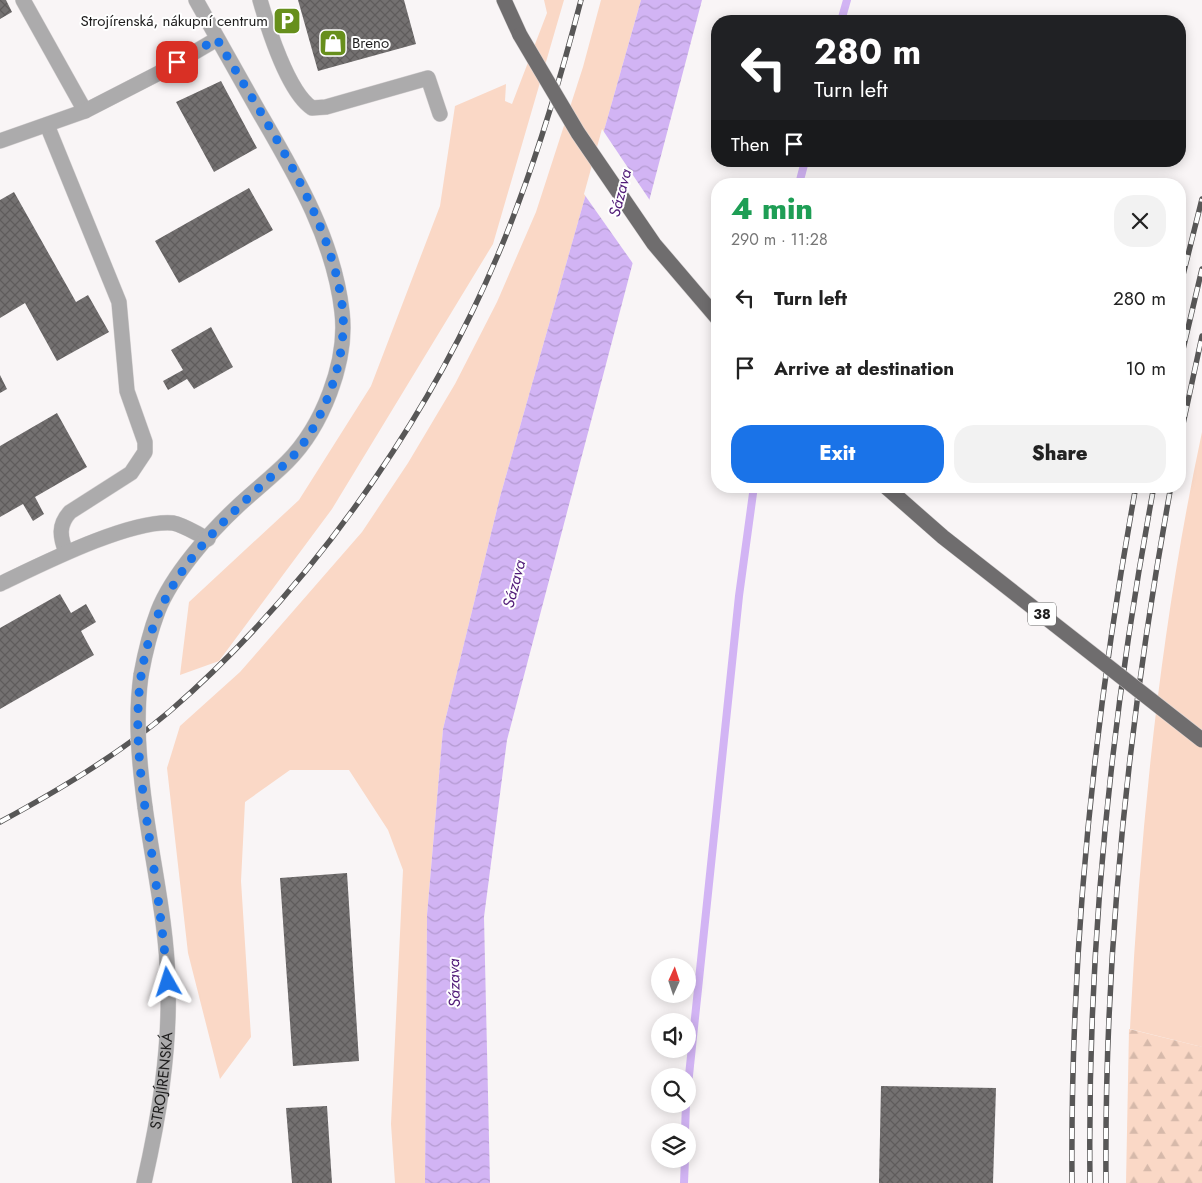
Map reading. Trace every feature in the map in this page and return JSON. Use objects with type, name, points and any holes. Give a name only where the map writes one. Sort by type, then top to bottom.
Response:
[{"type":"main road","points":[[504,0],[520,35],[578,133],[654,244],[711,311]]},
{"type":"main road","name":"38","points":[[893,493],[944,537],[1202,740]]},
{"type":"street","points":[[23,0],[85,111]]},
{"type":"street","name":"STROJÍRENSKÁ","points":[[144,1183],[157,1122],[164,1076],[168,1000],[163,935],[145,807],[138,740],[138,697],[148,641],[159,609],[191,558],[236,507],[287,462],[316,424],[334,381],[343,313],[332,262],[320,228],[292,170],[196,0]]},
{"type":"street","points":[[260,0],[275,50],[302,98],[312,108],[320,108],[428,78],[440,114]]},
{"type":"street","points":[[0,141],[85,111],[159,73],[217,39]]},
{"type":"street","points":[[47,125],[119,302],[127,391],[145,442],[145,452],[131,472],[70,512],[63,519],[60,530],[66,552]]},
{"type":"street","points":[[0,584],[66,552],[144,525],[174,523],[208,539]]},
{"type":"green space","points":[[544,0],[564,0],[493,244],[332,509],[219,661],[180,675],[189,602],[299,500],[371,386],[440,206],[455,106],[506,84],[505,101],[512,104],[547,13]]},
{"type":"green space","points":[[601,0],[641,0],[500,497],[443,729],[427,915],[425,1183],[395,1183],[391,1124],[403,870],[388,830],[349,770],[290,770],[245,802],[241,881],[251,1037],[220,1079],[188,953],[167,768],[180,726],[240,672],[362,532],[408,463],[455,384],[497,302],[536,212],[583,67]]},
{"type":"green space","points":[[1202,432],[1202,1047],[1130,1029],[1146,804],[1154,729],[1174,580]]},
{"type":"green space","points":[[1129,1029],[1202,1047],[1202,1183],[1126,1183]]},
{"type":"water","name":"Sázava","points":[[641,0],[702,0],[507,740],[484,917],[490,1183],[425,1183],[427,915],[443,729],[500,497]]},
{"type":"pier","points":[[602,129],[651,202],[634,265],[584,194]]},
{"type":"building","points":[[0,0],[6,0],[12,12],[0,19]]},
{"type":"building","points":[[298,0],[404,0],[416,44],[318,71]]},
{"type":"building","points":[[221,81],[257,148],[214,172],[176,102]]},
{"type":"building","points":[[249,188],[273,230],[179,283],[155,241]]},
{"type":"building","points":[[14,192],[76,302],[88,295],[109,332],[57,361],[25,303],[0,318],[0,200]]},
{"type":"building","points":[[211,327],[233,367],[194,389],[187,379],[168,390],[163,381],[183,370],[171,350]]},
{"type":"building","points":[[0,375],[7,389],[0,393]]},
{"type":"building","points":[[57,413],[87,467],[35,497],[44,514],[33,521],[23,504],[0,517],[0,446]]},
{"type":"building","points":[[60,594],[71,613],[86,604],[96,622],[81,631],[94,655],[0,709],[0,628]]},
{"type":"building","points":[[347,873],[359,1061],[293,1066],[280,878]]},
{"type":"building","points":[[881,1086],[996,1088],[993,1183],[879,1183]]},
{"type":"building","points":[[327,1106],[332,1183],[292,1183],[286,1108]]},
{"type":"waterway","points":[[843,15],[847,0]]},
{"type":"waterway","points":[[801,178],[803,167]]},
{"type":"waterway","points":[[690,1068],[739,596],[753,493]]},
{"type":"waterway","points":[[685,1123],[686,1113]]},
{"type":"waterway","points":[[684,1183],[685,1168]]},
{"type":"railway","points":[[0,822],[88,771],[170,711],[225,659],[278,603],[328,543],[375,479],[417,412],[456,344],[489,274],[536,154],[581,0]]},
{"type":"railway","points":[[1186,263],[1202,199]]},
{"type":"railway","points":[[1186,337],[1202,269]]},
{"type":"railway","points":[[1186,410],[1202,336]]},
{"type":"railway","points":[[1072,1183],[1072,1095],[1080,920],[1097,746],[1108,659],[1135,493]]},
{"type":"railway","points":[[1090,1183],[1090,1095],[1093,1008],[1105,833],[1125,659],[1153,493]]},
{"type":"railway","points":[[1106,1183],[1106,1095],[1109,1008],[1122,833],[1143,659],[1170,493]]},
{"type":"place","name":"Strojírenská, nákupní centrum","points":[[287,21]]},
{"type":"place","name":"Breno","points":[[333,43]]},
{"type":"route","points":[[168,982],[139,768],[138,697],[148,641],[159,609],[174,582],[191,558],[236,507],[287,462],[316,424],[334,381],[339,358],[343,313],[332,262],[312,210],[292,170],[217,39],[177,62]]}]
